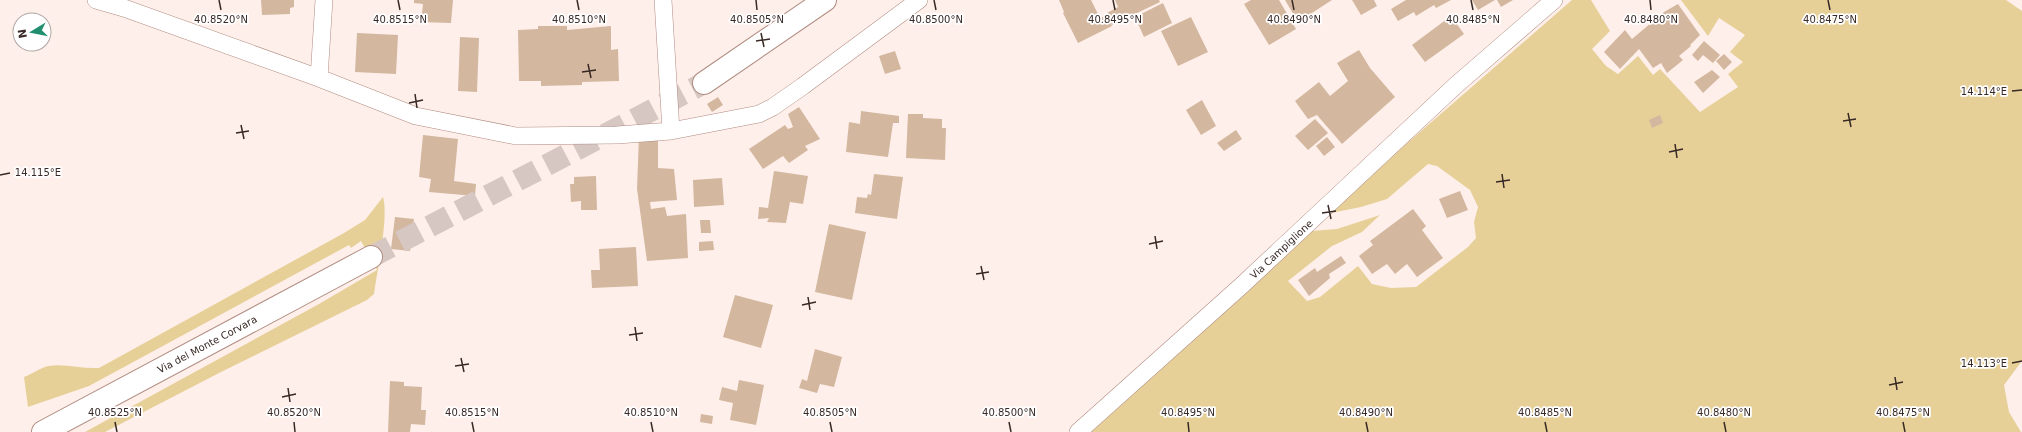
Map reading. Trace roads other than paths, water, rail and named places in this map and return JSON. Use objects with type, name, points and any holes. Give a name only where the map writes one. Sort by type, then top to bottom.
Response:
[{"type":"main road","points":[[704,83],[825,0]]},
{"type":"main road","name":"Via del Monte Corvara","points":[[43,432],[371,257]]},
{"type":"street","points":[[96,0],[132,11],[319,78],[416,116],[516,136],[618,135],[671,130],[759,114],[773,107],[919,0]]},
{"type":"street","points":[[319,78],[324,0]]},
{"type":"street","points":[[663,0],[671,130]]},
{"type":"street","name":"Via Campiglione","points":[[1078,432],[1240,287],[1454,86],[1554,0]]},
{"type":"tunnel","points":[[371,257],[704,83]]}]
